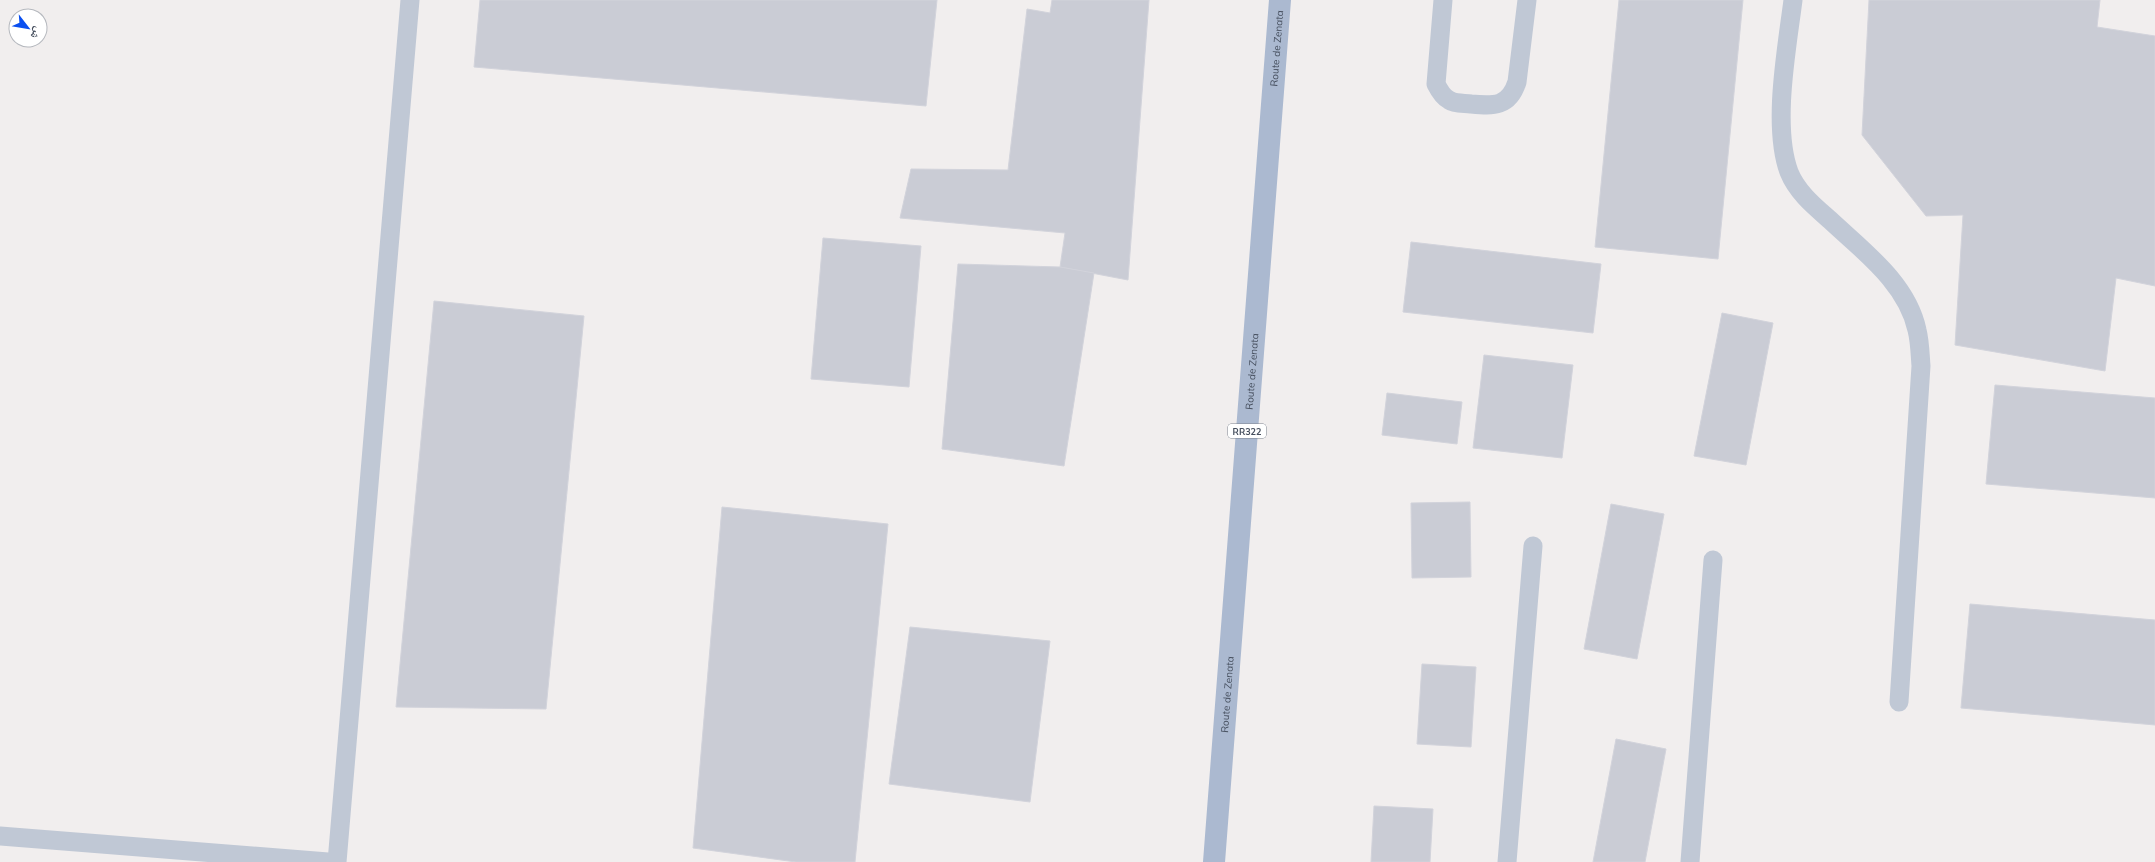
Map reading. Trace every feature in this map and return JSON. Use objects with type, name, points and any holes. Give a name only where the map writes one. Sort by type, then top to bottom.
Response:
[{"type":"main road","name":"Route de Zenata","points":[[1214,862],[1280,0]]},
{"type":"lane","points":[[337,862],[410,0]]},
{"type":"lane","points":[[1443,0],[1436,84],[1441,93],[1449,100],[1488,106],[1508,100],[1514,92],[1517,82],[1527,0]]},
{"type":"lane","points":[[1793,0],[1783,84],[1782,136],[1789,172],[1806,198],[1874,261],[1895,284],[1907,305],[1917,330],[1921,366],[1898,702]]},
{"type":"lane","points":[[1507,862],[1533,546]]},
{"type":"lane","points":[[1690,862],[1713,560]]},
{"type":"lane","points":[[0,836],[328,862]]},
{"type":"building","points":[[480,0],[937,0],[926,106],[474,67]]},
{"type":"building","points":[[1052,0],[1149,0],[1128,280],[1060,267],[1065,233],[900,218],[911,169],[1008,170],[1027,9],[1050,13]]},
{"type":"building","points":[[1619,0],[1743,0],[1718,259],[1595,247]]},
{"type":"building","points":[[1869,0],[2100,0],[2097,27],[2155,36],[2155,286],[2116,278],[2105,371],[1955,345],[1963,215],[1926,216],[1862,135]]},
{"type":"building","points":[[823,238],[921,246],[909,387],[811,379]]},
{"type":"building","points":[[1411,242],[1601,264],[1593,333],[1403,312]]},
{"type":"building","points":[[958,264],[1060,267],[1094,273],[1064,466],[942,449]]},
{"type":"building","points":[[434,301],[584,316],[546,709],[396,707]]},
{"type":"building","points":[[1722,313],[1773,323],[1746,465],[1694,456]]},
{"type":"building","points":[[1484,355],[1573,365],[1562,458],[1473,448]]},
{"type":"building","points":[[1995,385],[2155,398],[2155,498],[1986,484]]},
{"type":"building","points":[[1387,393],[1462,402],[1457,444],[1382,435]]},
{"type":"building","points":[[1470,502],[1471,577],[1412,578],[1411,503]]},
{"type":"building","points":[[1611,504],[1664,514],[1637,659],[1584,649]]},
{"type":"building","points":[[722,507],[888,524],[855,862],[796,862],[693,848]]},
{"type":"building","points":[[1970,604],[2155,620],[2155,725],[1961,708]]},
{"type":"building","points":[[910,627],[1050,641],[1030,802],[889,784]]},
{"type":"building","points":[[1422,664],[1476,667],[1471,747],[1417,744]]},
{"type":"building","points":[[1616,739],[1666,749],[1645,862],[1593,862]]},
{"type":"building","points":[[1374,806],[1433,809],[1430,862],[1371,862]]}]
